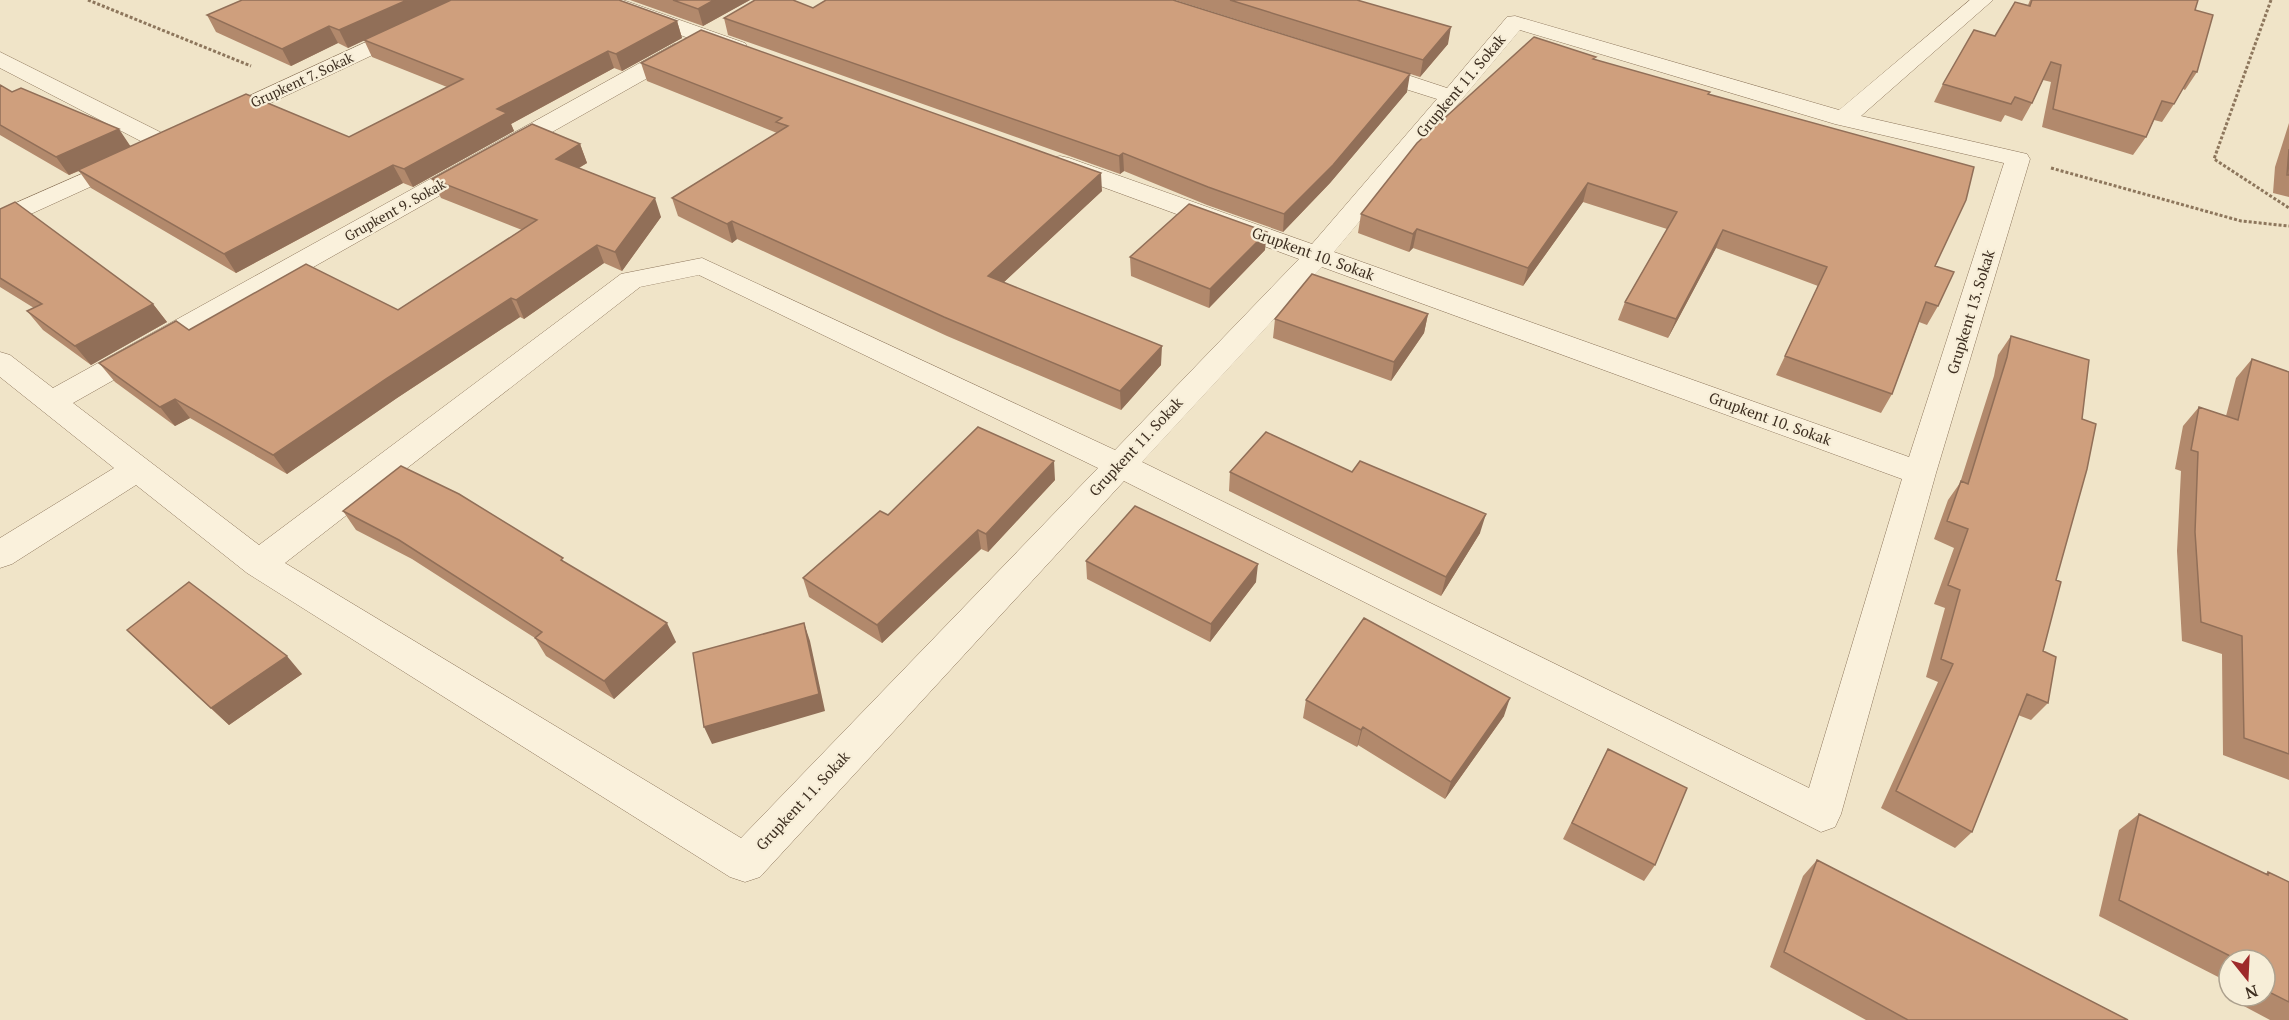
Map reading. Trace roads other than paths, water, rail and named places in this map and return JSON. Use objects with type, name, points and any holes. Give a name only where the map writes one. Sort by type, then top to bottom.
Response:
[{"type":"street","name":"Grupkent 7. Sokak","points":[[0,220],[474,0]]},
{"type":"street","points":[[603,0],[760,56]]},
{"type":"street","points":[[1843,119],[1983,0]]},
{"type":"street","name":"Grupkent 9. Sokak","points":[[51,402],[733,21]]},
{"type":"street","name":"Grupkent 11. Sokak","points":[[259,564],[745,862],[1317,256],[1515,22],[1843,119]]},
{"type":"street","points":[[0,59],[165,144]]},
{"type":"street","points":[[1351,64],[1453,97]]},
{"type":"street","name":"Grupkent 13. Sokak","points":[[1119,465],[1821,814],[1920,473],[2018,159],[1843,119]]},
{"type":"street","name":"Grupkent 10. Sokak","points":[[1039,156],[1920,473]]},
{"type":"street","points":[[0,362],[259,564],[631,280],[702,266],[1119,465]]},
{"type":"street","points":[[0,555],[137,469]]}]
